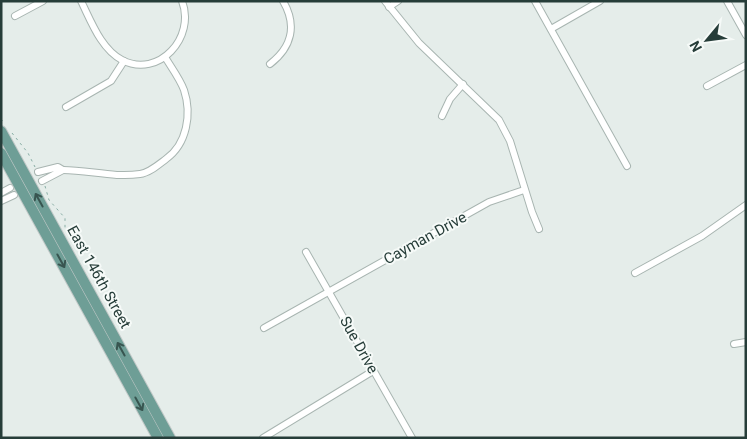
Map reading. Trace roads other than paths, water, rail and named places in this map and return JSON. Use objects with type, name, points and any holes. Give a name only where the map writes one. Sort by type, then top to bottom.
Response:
[{"type":"main road","name":"East 146th Street","points":[[6,129],[170,438]]},
{"type":"main road","name":"East 146th Street","points":[[1,153],[158,438]]},
{"type":"street","points":[[15,16],[43,1]]},
{"type":"street","points":[[80,1],[102,41],[112,53],[124,61],[144,63],[165,57],[176,46],[184,30],[186,18],[182,1]]},
{"type":"street","points":[[270,64],[278,58],[292,35],[291,20],[283,1]]},
{"type":"street","points":[[398,1],[387,4],[419,43],[493,112],[502,125],[510,141],[524,190],[539,229]]},
{"type":"street","points":[[535,1],[627,166]]},
{"type":"street","points":[[551,28],[600,1]]},
{"type":"street","points":[[727,1],[746,35]]},
{"type":"street","points":[[37,170],[58,167],[63,170],[120,176],[142,174],[171,156],[181,142],[186,130],[187,112],[184,89],[165,57]]},
{"type":"street","points":[[66,107],[111,81],[124,61]]},
{"type":"street","points":[[707,86],[746,65]]},
{"type":"street","points":[[442,116],[450,99],[463,84]]},
{"type":"street","points":[[42,181],[63,170]]},
{"type":"street","points":[[1,193],[10,188]]},
{"type":"street","name":"Cayman Drive","points":[[264,328],[489,202],[524,190]]},
{"type":"street","points":[[1,201],[14,195]]},
{"type":"street","points":[[635,273],[702,236],[746,205]]},
{"type":"street","name":"Sue Drive","points":[[306,252],[412,438]]},
{"type":"street","points":[[734,344],[746,342]]},
{"type":"street","points":[[263,438],[373,371]]}]
